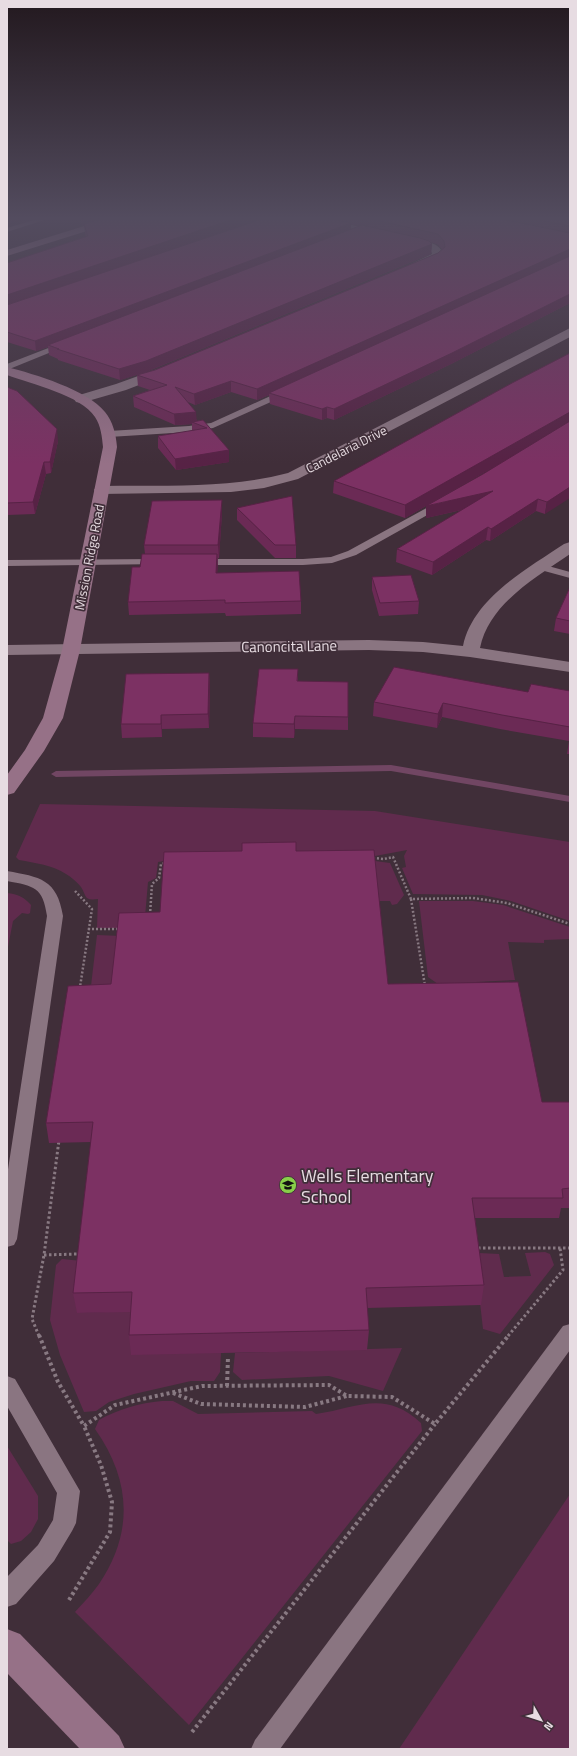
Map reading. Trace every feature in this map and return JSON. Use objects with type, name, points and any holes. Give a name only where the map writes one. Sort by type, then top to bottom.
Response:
[{"type":"street","name":"Candelaria Drive","points":[[101,490],[231,488],[264,484],[293,476],[570,332]]},
{"type":"street","points":[[81,399],[121,388],[180,364]]},
{"type":"street","name":"Mission Ridge Road","points":[[7,371],[81,399],[97,411],[105,423],[109,434],[108,461],[101,490],[71,650],[54,718],[7,789]]},
{"type":"street","points":[[470,652],[476,629],[493,605],[517,584],[570,547]]},
{"type":"street","name":"Canoncita Lane","points":[[7,650],[369,645],[423,647],[470,652],[570,667]]},
{"type":"street","points":[[7,1647],[106,1749]]},
{"type":"lane","points":[[7,367],[72,342]]},
{"type":"lane","points":[[109,434],[189,429],[213,425],[294,388]]},
{"type":"lane","points":[[184,562],[303,562],[332,560],[352,553],[449,499]]},
{"type":"lane","points":[[7,563],[168,562]]},
{"type":"lane","points":[[541,567],[570,575]]},
{"type":"lane","points":[[7,876],[25,879],[40,884],[51,897],[56,916],[7,1239]]},
{"type":"lane","points":[[264,1749],[570,1333]]},
{"type":"lane","points":[[7,1386],[69,1491],[64,1523],[46,1553],[7,1595]]},
{"type":"path","points":[[369,858],[384,859],[392,857],[411,899],[426,991]]},
{"type":"path","points":[[150,922],[152,884],[159,878],[161,864],[167,863]]},
{"type":"path","points":[[70,886],[92,909],[80,991]]},
{"type":"path","points":[[411,899],[473,898],[507,902],[570,924]]},
{"type":"path","points":[[88,929],[127,929]]},
{"type":"path","points":[[425,986],[433,986]]},
{"type":"path","points":[[60,1139],[44,1255],[32,1319],[58,1382],[84,1426],[101,1465],[112,1502],[110,1532],[69,1600]]},
{"type":"path","points":[[478,1248],[570,1248]]},
{"type":"path","points":[[192,1732],[435,1424],[563,1270],[560,1248]]},
{"type":"path","points":[[44,1255],[77,1254]]},
{"type":"path","points":[[227,1386],[228,1357]]},
{"type":"path","points":[[84,1426],[115,1405],[202,1386],[329,1385],[347,1396]]},
{"type":"path","points":[[173,1393],[201,1404],[305,1407],[347,1396],[392,1397],[435,1424]]},
{"type":"shaded area","points":[[40,804],[375,811],[570,842],[570,921],[511,901],[482,895],[413,894],[402,868],[406,867],[404,856],[407,850],[375,856],[189,857],[158,862],[156,878],[148,882],[144,928],[97,928],[98,899],[90,899],[86,897],[78,883],[61,871],[44,865],[19,860],[16,857]]},
{"type":"shaded area","points":[[360,859],[390,863],[404,895],[397,904],[392,905],[390,901],[376,901]]},
{"type":"shaded area","points":[[7,893],[20,896],[31,905],[30,913],[22,913],[13,921],[7,952]]},
{"type":"shaded area","points":[[419,901],[473,901],[503,905],[570,927],[570,939],[544,940],[544,943],[508,942],[515,980],[438,984],[428,977]]},
{"type":"shaded area","points":[[97,935],[121,936],[116,1006],[89,1003]]},
{"type":"shaded area","points":[[545,1252],[550,1254],[554,1265],[500,1334],[483,1329],[475,1258],[479,1253],[499,1254],[504,1277],[531,1276],[525,1253]]},
{"type":"shaded area","points":[[62,1259],[82,1261],[77,1313],[134,1311],[221,1353],[220,1372],[214,1381],[191,1381],[134,1394],[109,1402],[96,1411],[84,1412],[60,1355],[50,1320],[56,1265]]},
{"type":"shaded area","points":[[402,1348],[383,1391],[329,1376],[242,1380],[233,1372],[235,1353]]},
{"type":"shaded area","points":[[173,1401],[198,1414],[312,1411],[316,1414],[358,1405],[383,1404],[395,1406],[408,1413],[421,1423],[422,1431],[189,1725],[75,1612],[99,1584],[110,1565],[118,1545],[123,1526],[124,1506],[116,1467],[107,1448],[95,1429],[99,1420],[114,1413],[145,1403]]},
{"type":"shaded area","points":[[7,1446],[38,1496],[38,1519],[31,1532],[21,1541],[11,1544],[7,1540]]},
{"type":"shaded area","points":[[570,1494],[570,1749],[399,1749]]},
{"type":"building","points":[[22,300],[145,300],[35,341],[7,332],[7,305]]},
{"type":"building","points":[[166,300],[295,300],[146,361],[119,369],[48,345]]},
{"type":"building","points":[[324,300],[456,300],[257,389],[231,381],[194,394],[175,387],[196,412],[174,414],[133,396],[167,385],[137,375],[155,370]]},
{"type":"building","points":[[473,300],[558,300],[452,353],[334,409],[327,407],[322,409],[269,393]]},
{"type":"building","points":[[570,353],[570,412],[405,505],[334,481],[512,383]]},
{"type":"building","points":[[7,387],[17,391],[57,429],[50,462],[44,462],[33,502],[7,503]]},
{"type":"building","points":[[203,420],[229,450],[175,459],[158,436],[207,428],[192,422]]},
{"type":"building","points":[[570,421],[570,487],[547,502],[538,499],[491,529],[488,527],[433,562],[397,549],[493,491],[426,506],[483,474]]},
{"type":"building","points":[[292,496],[296,545],[275,545],[237,508]]},
{"type":"building","points":[[222,500],[218,545],[144,545],[152,501]]},
{"type":"building","points":[[142,554],[217,554],[216,573],[299,571],[301,601],[225,603],[225,600],[128,602],[132,567],[140,567]]},
{"type":"building","points":[[411,575],[419,601],[380,603],[372,577]]},
{"type":"building","points":[[570,587],[570,621],[556,618]]},
{"type":"building","points":[[394,667],[528,692],[531,684],[570,691],[570,727],[443,703],[438,714],[374,702]]},
{"type":"building","points":[[259,669],[298,669],[297,681],[348,682],[348,717],[295,716],[294,724],[253,723]]},
{"type":"building","points":[[209,673],[208,714],[161,715],[161,724],[121,724],[126,674]]},
{"type":"building","points":[[296,842],[296,851],[374,850],[388,984],[518,982],[542,1102],[570,1102],[570,1188],[562,1189],[563,1198],[472,1198],[484,1285],[366,1288],[369,1330],[129,1335],[132,1292],[73,1293],[93,1122],[46,1123],[68,986],[111,984],[119,913],[160,912],[164,852],[242,851],[242,843]]},
{"type":"waterway","points":[[56,774],[391,768],[570,799]]},
{"type":"place","name":"Wells Elementary School","points":[[288,1185]]}]
